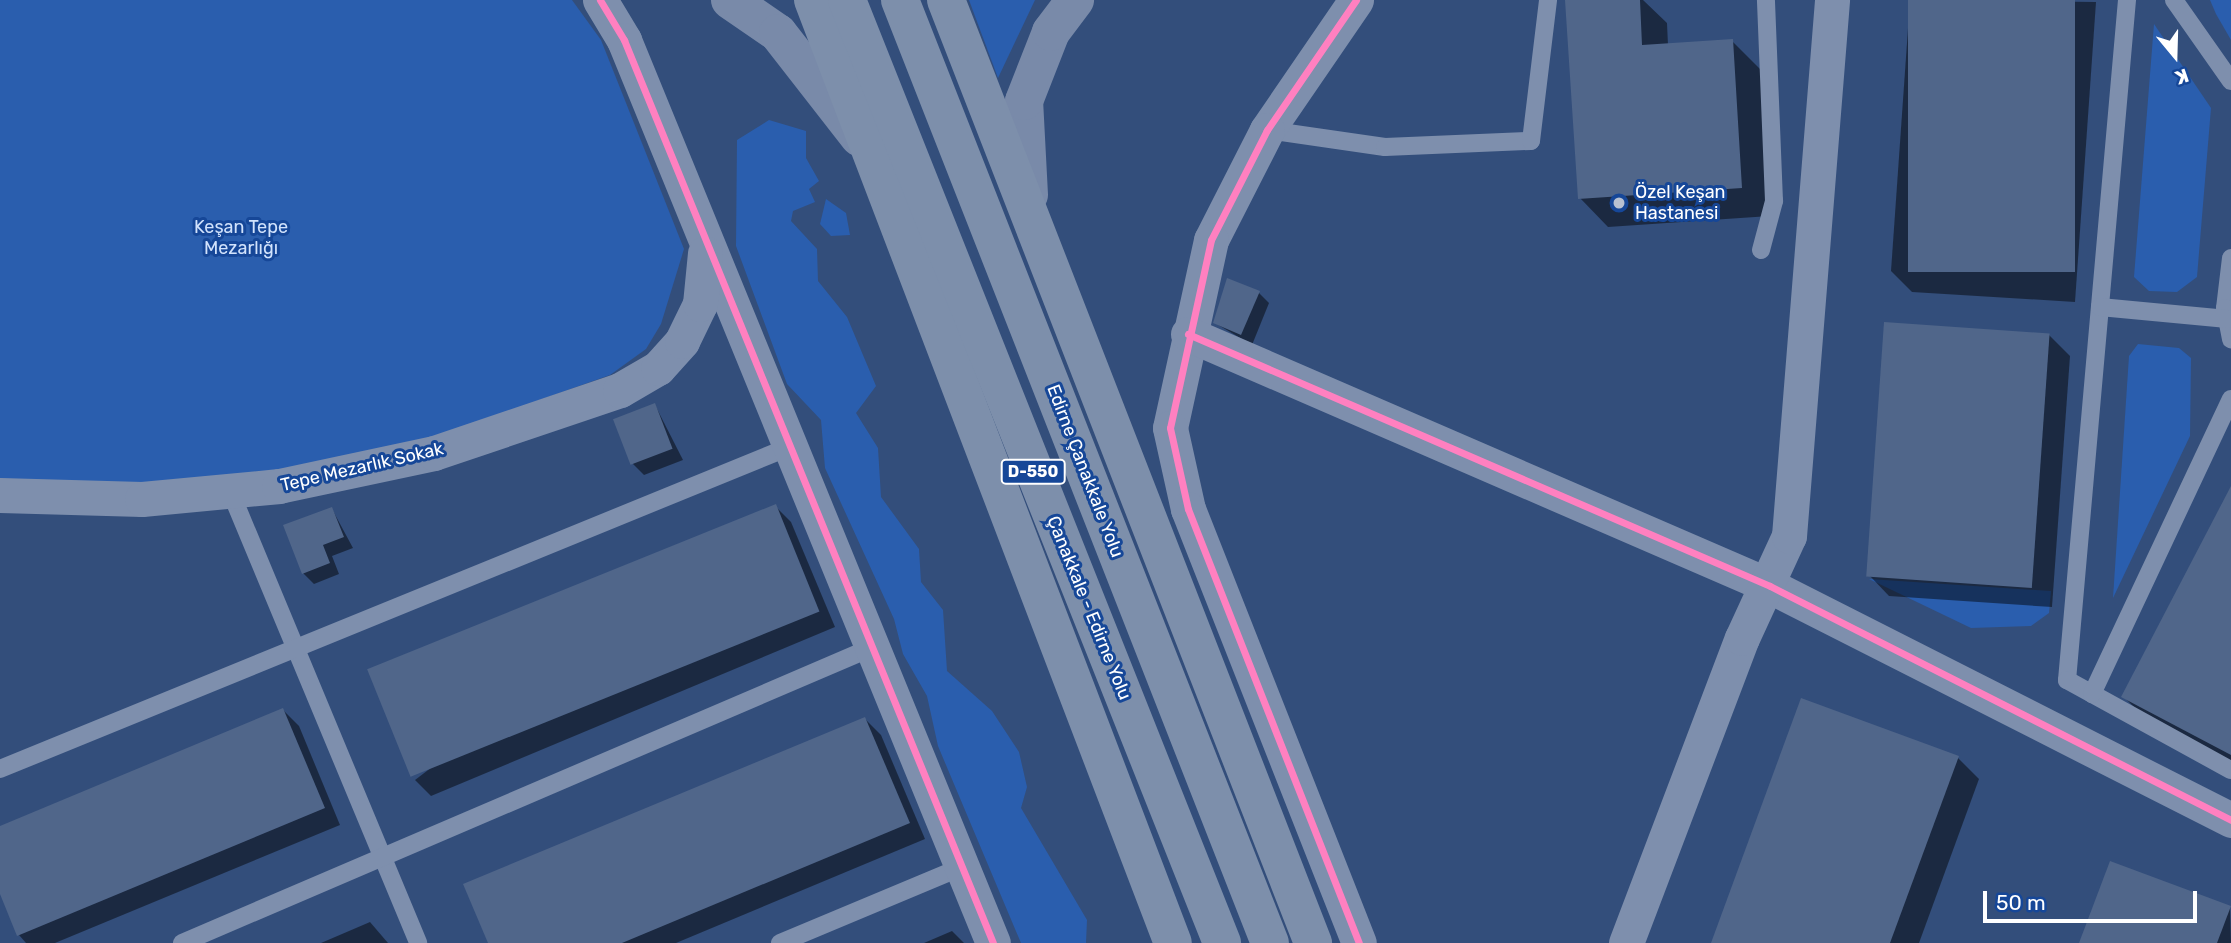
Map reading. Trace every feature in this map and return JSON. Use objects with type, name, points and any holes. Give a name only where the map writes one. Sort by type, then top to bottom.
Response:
[{"type":"highway","points":[[813,0],[1173,943]]},
{"type":"highway","name":"Çanakkale - Edirne Yolu","points":[[846,0],[1222,943]]},
{"type":"highway","name":"Edirne Çanakkale Yolu","points":[[900,0],[1270,943]]},
{"type":"highway","points":[[946,0],[1040,253],[1312,943]]},
{"type":"street","points":[[600,0],[624,40],[993,943]]},
{"type":"street","points":[[730,0],[778,33],[876,161]]},
{"type":"street","points":[[1040,253],[1023,146],[1024,101],[1051,32],[1075,0]]},
{"type":"street","points":[[1356,0],[1266,130],[1211,240],[1188,334],[1170,428],[1175,468],[1359,943]]},
{"type":"street","points":[[1626,943],[1742,638],[1770,586],[1789,536],[1832,0]]},
{"type":"street","name":"Tepe Mezarlık Sokak","points":[[0,495],[142,499],[231,493],[434,453],[640,380],[672,354],[694,323],[706,246]]},
{"type":"street","points":[[1188,334],[1770,586],[2231,820]]},
{"type":"lane","points":[[1266,130],[1385,147],[1531,141],[1548,0]]},
{"type":"lane","points":[[1761,250],[1774,201],[1766,0]]},
{"type":"lane","points":[[2127,0],[2067,680],[2231,770]]},
{"type":"lane","points":[[2174,0],[2231,81]]},
{"type":"lane","points":[[2231,258],[2227,319],[2231,339]]},
{"type":"lane","points":[[2100,307],[2227,319]]},
{"type":"lane","points":[[2092,694],[2231,399]]},
{"type":"lane","points":[[0,769],[789,447]]},
{"type":"lane","points":[[231,493],[418,943]]},
{"type":"lane","points":[[182,943],[873,647]]},
{"type":"lane","points":[[780,943],[962,867]]},
{"type":"green space","name":"Keşan Tepe Mezarlığı","points":[[0,0],[572,0],[601,40],[684,249],[661,324],[646,349],[610,375],[413,445],[274,473],[153,487],[0,481]]},
{"type":"green space","points":[[969,0],[1035,0],[998,78]]},
{"type":"green space","points":[[2210,0],[2231,0],[2231,40],[2216,14]]},
{"type":"green space","points":[[2154,24],[2211,108],[2197,277],[2177,292],[2149,291],[2134,277]]},
{"type":"green space","points":[[769,120],[806,131],[806,158],[819,181],[809,189],[815,202],[793,211],[791,221],[817,249],[818,281],[847,317],[876,386],[856,413],[878,448],[881,497],[919,549],[921,582],[943,610],[947,671],[992,711],[1019,752],[1027,787],[1021,808],[1087,920],[1086,943],[1021,943],[938,746],[927,696],[903,654],[894,619],[825,468],[821,420],[787,384],[736,246],[737,140]]},
{"type":"green space","points":[[826,199],[846,213],[850,235],[831,236],[820,224]]},
{"type":"green space","points":[[2138,344],[2179,348],[2191,358],[2190,436],[2113,598],[2129,356]]},
{"type":"green space","points":[[1869,579],[2051,591],[2049,613],[2031,626],[1971,628]]},
{"type":"building","name":"Özel Keşan Hastanesi","points":[[1565,0],[1640,0],[1642,45],[1733,39],[1742,188],[1578,199]]},
{"type":"building","points":[[1908,0],[2075,0],[2075,272],[1908,272]]},
{"type":"building","points":[[1227,278],[1260,291],[1241,335],[1213,323]]},
{"type":"building","points":[[1884,322],[2050,334],[2032,588],[1866,576]]},
{"type":"building","points":[[655,403],[673,449],[631,465],[613,419]]},
{"type":"building","points":[[2231,486],[2231,755],[2121,697]]},
{"type":"building","points":[[776,504],[819,612],[411,777],[367,669]]},
{"type":"building","points":[[332,507],[344,537],[323,545],[330,563],[302,574],[283,525]]},
{"type":"building","points":[[1801,698],[1959,756],[1890,943],[1711,943]]},
{"type":"building","points":[[283,708],[325,808],[17,936],[0,894],[0,826]]},
{"type":"building","points":[[865,717],[910,823],[622,943],[488,943],[463,884]]},
{"type":"building","points":[[2110,861],[2231,906],[2217,943],[2079,943]]},
{"type":"cycle path","points":[[600,0],[624,40],[993,943]]},
{"type":"cycle path","points":[[1356,0],[1267,130],[1211,240],[1170,428],[1188,509],[1359,943]]},
{"type":"cycle path","points":[[1188,334],[1770,586],[2231,820]]},
{"type":"place","name":"Özel Keşan Hastanesi","points":[[1619,203]]}]
